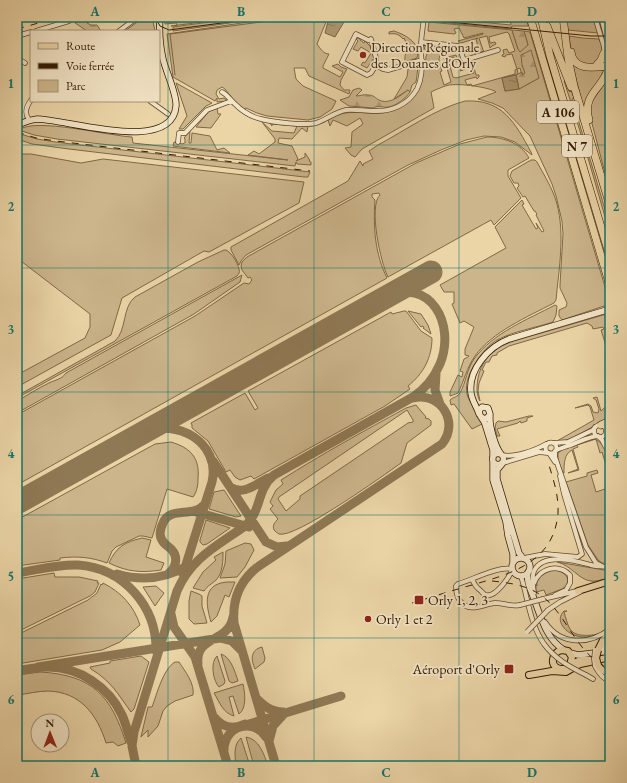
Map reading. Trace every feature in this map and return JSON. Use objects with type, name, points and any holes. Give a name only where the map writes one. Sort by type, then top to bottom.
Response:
[{"type":"highway","name":"A 106","points":[[530,17],[571,154]]},
{"type":"highway","name":"N 7","points":[[541,17],[545,36],[610,257]]},
{"type":"highway","name":"N 7","points":[[545,17],[559,70],[610,241]]},
{"type":"highway","points":[[563,17],[568,58],[574,86],[610,206]]},
{"type":"highway","points":[[547,26],[572,90],[587,140],[592,147]]},
{"type":"highway","points":[[565,28],[571,56],[575,62],[583,67],[610,66],[607,74],[590,97],[587,107],[594,141],[592,147]]},
{"type":"highway","points":[[545,36],[544,45],[572,148],[571,154],[609,282]]},
{"type":"highway","points":[[595,67],[607,52]]},
{"type":"highway","points":[[598,85],[610,78]]},
{"type":"highway","points":[[601,428],[610,421]]},
{"type":"main road","points":[[578,591],[610,581]]},
{"type":"main road","points":[[610,633],[603,640],[596,658],[599,668],[606,673],[610,672]]},
{"type":"main road","points":[[555,666],[553,660],[554,654],[559,650],[567,651],[572,659],[570,665]]},
{"type":"main road","points":[[539,673],[542,670],[555,666],[563,669],[581,660],[607,658]]},
{"type":"main road","points":[[529,675],[552,671],[566,672],[580,664],[600,661],[607,658]]},
{"type":"street","points":[[17,19],[26,17]]},
{"type":"street","points":[[120,30],[138,17]]},
{"type":"street","points":[[17,126],[29,120],[42,120],[126,132],[150,130],[166,124],[174,114],[176,102],[163,60],[160,17]]},
{"type":"street","points":[[222,92],[245,112],[261,119],[295,123],[316,123],[341,111],[348,110],[386,111],[401,105],[416,90],[421,75],[421,42],[424,17]]},
{"type":"street","points":[[595,17],[607,52]]},
{"type":"street","points":[[601,17],[607,52],[605,62],[610,66]]},
{"type":"street","points":[[47,30],[69,21]]},
{"type":"street","points":[[17,36],[30,32]]},
{"type":"street","points":[[356,34],[368,40],[371,39],[376,58],[376,65],[371,73],[367,75],[342,62],[356,34]]},
{"type":"street","points":[[421,42],[458,46],[465,60],[498,50]]},
{"type":"street","points":[[17,58],[25,63]]},
{"type":"street","points":[[376,65],[388,70],[422,60]]},
{"type":"street","points":[[178,142],[179,133],[185,133],[207,110],[231,101]]},
{"type":"street","points":[[29,120],[26,111],[30,102]]},
{"type":"street","points":[[151,102],[168,114]]},
{"type":"street","points":[[473,581],[477,588],[485,595],[489,595],[502,585],[510,575],[514,557],[506,522],[493,480],[493,450],[484,421],[480,416],[472,396],[471,386],[476,369],[491,349],[504,341],[610,309]]},
{"type":"street","points":[[483,358],[476,373],[474,390],[477,401],[480,405],[490,410],[491,425],[497,448],[504,458],[497,470],[497,478],[519,553],[530,564],[528,572],[529,587],[541,619],[555,643],[567,651],[581,655],[610,651]]},
{"type":"street","points":[[480,416],[481,408],[484,407]]},
{"type":"street","points":[[480,416],[484,419],[490,416]]},
{"type":"street","points":[[493,459],[496,454],[515,455],[539,448],[550,442],[568,442],[593,430],[601,428]]},
{"type":"street","points":[[493,459],[496,464],[540,452],[549,453],[584,439],[602,436],[601,428]]},
{"type":"street","points":[[601,428],[594,431],[604,442],[610,456]]},
{"type":"street","points":[[601,428],[610,447]]},
{"type":"street","points":[[528,572],[521,576],[515,574],[512,567],[516,559],[545,554],[580,557],[582,552],[562,489],[555,451],[556,447],[554,443]]},
{"type":"street","points":[[546,444],[545,449],[557,464],[584,542],[596,562],[602,566]]},
{"type":"street","points":[[534,599],[533,576],[536,568],[543,563],[551,560],[562,560],[610,567]]},
{"type":"street","points":[[512,567],[457,585],[457,596],[463,604],[470,608],[481,607],[494,603],[512,606],[520,605],[555,595],[578,591]]},
{"type":"street","points":[[533,585],[535,579],[545,570],[554,567],[563,570],[570,575],[570,583],[566,590],[555,595]]},
{"type":"street","points":[[521,576],[536,630],[544,644],[550,652],[562,662],[593,679]]},
{"type":"street","points":[[527,632],[548,610],[564,600],[587,589]]},
{"type":"street","points":[[538,610],[551,630],[570,641],[594,639],[610,629]]},
{"type":"street","points":[[598,650],[610,642]]},
{"type":"street","points":[[599,668],[606,679],[610,680]]},
{"type":"green space","points":[[80,17],[87,17],[87,23],[97,25],[100,30],[86,30],[75,23]]},
{"type":"green space","points":[[144,17],[152,17],[155,30],[126,30]]},
{"type":"green space","points":[[165,17],[239,17],[171,26],[177,25],[176,23],[165,24]]},
{"type":"green space","points":[[247,17],[273,17],[173,31],[173,27]]},
{"type":"green space","points":[[282,17],[328,17],[317,44],[323,52],[329,54],[323,68],[340,77],[343,72],[332,66],[338,64],[347,69],[340,85],[344,90],[350,90],[349,94],[309,76],[305,68],[294,68],[296,79],[303,86],[336,101],[332,109],[320,117],[308,120],[267,116],[246,108],[244,109],[236,103],[222,87],[217,90],[216,94],[219,99],[224,98],[228,101],[217,102],[217,98],[215,101],[173,77],[167,34]]},
{"type":"green space","points":[[428,17],[511,25],[510,17],[526,17],[528,26],[512,26],[511,29],[428,21]]},
{"type":"green space","points":[[566,17],[594,17],[598,33],[568,30]]},
{"type":"green space","points":[[429,22],[512,30],[518,49],[528,45],[524,31],[530,32],[610,304],[562,320],[559,316],[559,310],[566,307],[567,303],[560,288],[563,234],[562,221],[552,184],[530,136],[503,108],[478,99],[496,92],[491,89],[473,86],[515,74],[515,70],[517,69],[512,54],[506,55],[505,57],[502,56],[504,54],[503,50],[507,49],[509,53],[515,51],[509,34],[507,32],[489,37],[490,43],[495,42],[496,44],[490,48],[487,36],[479,38],[484,51],[475,54],[475,52],[479,50],[476,39],[478,38],[461,43],[458,41],[483,33],[464,38],[459,28],[454,29],[456,33],[454,34],[428,31]],"holes":[[[522,65],[539,78],[519,89],[505,91],[502,78],[518,74],[517,69],[520,68],[522,75],[526,73]]]},
{"type":"green space","points":[[512,30],[524,31],[528,45],[520,52],[518,49]]},
{"type":"green space","points":[[394,31],[412,40],[417,48],[417,58],[405,62],[406,47],[404,38],[403,39],[395,34],[389,34],[389,32]]},
{"type":"green space","points":[[569,36],[599,39],[603,52],[595,65],[579,64],[571,49]]},
{"type":"green space","points":[[360,38],[360,40],[364,43],[365,41],[370,46],[374,58],[367,68],[361,65],[363,62],[365,63],[371,53],[361,47],[358,51],[353,49],[358,41],[356,39]]},
{"type":"green space","points":[[424,47],[441,47],[443,52],[439,58],[442,71],[440,72],[444,85],[451,82],[444,58],[456,55],[458,61],[456,62],[454,57],[448,59],[453,77],[456,78],[474,73],[472,67],[460,71],[462,67],[471,64],[474,61],[475,63],[473,64],[476,75],[479,75],[479,77],[477,79],[476,77],[465,80],[467,85],[471,84],[472,86],[450,85],[431,92],[434,108],[362,149],[355,157],[345,148],[351,147],[352,132],[363,124],[360,118],[347,126],[333,120],[330,126],[328,120],[341,114],[353,112],[389,112],[405,105],[415,93],[422,77],[427,55]]},
{"type":"green space","points":[[531,50],[539,78],[519,89],[516,75],[522,72],[522,75],[525,73],[521,55]]},
{"type":"green space","points":[[571,58],[573,63],[605,68],[584,111]]},
{"type":"green space","points":[[414,65],[418,67],[416,82],[412,85],[410,92],[408,90],[394,99],[407,77],[408,69],[412,68]]},
{"type":"green space","points":[[610,79],[610,192],[589,112],[595,93]]},
{"type":"green space","points":[[567,80],[567,86],[570,92],[570,87],[574,98],[572,99],[610,226],[610,234],[564,81]]},
{"type":"green space","points":[[176,83],[212,103],[206,106],[183,129],[179,129],[187,116]]},
{"type":"green space","points":[[359,88],[362,90],[356,96],[370,95],[383,101],[390,101],[408,90],[410,92],[401,101],[389,107],[373,108],[349,106],[340,100],[349,97],[353,90]]},
{"type":"green space","points":[[465,101],[478,101],[489,104],[506,115],[519,132],[532,155],[515,142],[501,137],[484,136],[466,140],[408,165],[246,255],[239,265],[231,250],[231,247],[348,181],[360,161],[363,166],[363,164],[373,159],[369,151],[378,145],[432,114]]},
{"type":"green space","points":[[217,108],[218,114],[221,114],[211,128],[196,127],[210,110]]},
{"type":"green space","points":[[262,122],[272,131],[294,133],[297,126],[272,124],[272,126],[270,123],[308,126],[307,132],[302,128],[292,139],[279,138],[278,143],[292,146],[298,159],[296,161],[305,157],[305,153],[311,162],[311,165],[297,164],[296,162],[295,166],[57,139],[34,135],[19,130],[40,125],[56,126],[132,137],[133,143],[288,160],[248,155],[254,151],[259,154],[275,142],[275,139]]},
{"type":"green space","points":[[190,131],[189,143],[191,143],[192,133],[210,136],[217,150],[224,148],[230,153],[173,146],[174,142],[185,143],[184,138]]},
{"type":"green space","points":[[17,133],[37,139],[55,142],[310,172],[308,177],[304,177],[69,149],[32,144],[17,139]]},
{"type":"green space","points":[[487,137],[499,138],[511,142],[521,148],[529,158],[508,170],[508,176],[521,198],[494,225],[491,220],[388,277],[379,248],[375,222],[375,211],[380,195],[379,193],[372,194],[372,197],[375,200],[374,220],[377,250],[387,278],[17,485],[17,415],[195,316],[244,283],[249,284],[252,280],[250,277],[248,278],[241,266],[242,262],[247,257],[416,163],[460,144]]},
{"type":"green space","points":[[17,154],[31,154],[81,163],[103,159],[304,182],[299,203],[209,252],[204,251],[122,298],[111,335],[17,387],[17,375],[85,338],[90,327],[90,314],[17,258]]},
{"type":"green space","points":[[531,160],[535,160],[537,162],[548,182],[557,204],[559,215],[561,227],[561,252],[556,300],[554,303],[500,332],[482,347],[472,360],[458,393],[450,396],[450,392],[458,375],[462,377],[463,372],[460,371],[464,359],[469,356],[465,355],[465,349],[474,327],[464,321],[460,323],[452,304],[454,303],[454,292],[444,292],[440,285],[506,248],[495,227],[522,200],[524,204],[522,205],[536,229],[538,228],[536,223],[542,232],[544,231],[536,215],[537,214],[525,196],[523,197],[517,188],[519,186],[518,183],[514,183],[510,176],[512,171]]},
{"type":"green space","points":[[224,250],[230,253],[237,264],[239,273],[237,276],[17,398],[17,396],[115,341],[121,331],[128,307],[135,297],[198,262]]},
{"type":"green space","points":[[242,275],[240,282],[194,314],[17,413],[17,401]]},
{"type":"green space","points":[[555,305],[557,306],[556,315],[553,322],[517,332],[497,340],[480,356],[471,371],[467,387],[468,398],[482,424],[472,429],[454,404],[451,405],[450,400],[460,393],[474,359],[491,341],[501,334]]},
{"type":"green space","points":[[406,311],[421,331],[432,338],[432,345],[426,365],[408,386],[410,389],[385,406],[254,479],[251,476],[240,480],[235,477],[230,470],[226,472],[208,441],[192,428],[191,423],[245,393],[255,410],[258,408],[248,391],[391,312],[392,314]]},
{"type":"green space","points":[[408,311],[421,314],[428,325],[431,334],[423,328],[423,326],[421,327]]},
{"type":"green space","points":[[610,313],[610,355],[601,330],[604,329],[603,327],[593,329],[592,326],[587,323],[509,346],[497,353],[497,355],[492,356],[489,362],[486,362],[482,370],[484,371],[479,383],[478,391],[480,401],[477,389],[480,371],[487,358],[498,348],[514,341]]},
{"type":"green space","points":[[597,397],[601,411],[610,403],[610,417],[569,440],[557,441],[594,420],[588,405],[575,408],[588,404],[591,406],[593,412],[598,413],[599,409],[596,400],[593,398]]},
{"type":"green space","points":[[416,405],[426,417],[425,418],[431,421],[431,425],[407,443],[401,463],[340,505],[302,527],[288,533],[279,534],[274,530],[273,528],[275,522],[278,519],[270,509],[273,506],[270,502],[276,490],[283,484],[281,480],[327,452],[406,408]],"holes":[[[407,410],[413,422],[408,423],[300,496],[300,499],[286,511],[278,499]]]},
{"type":"green space","points":[[533,416],[527,418],[527,421],[521,423],[520,421],[518,423],[497,429],[500,436],[497,436],[495,428],[498,421],[506,422]]},
{"type":"green space","points":[[595,439],[577,445],[578,447],[573,449],[579,470],[568,473],[578,469],[572,450],[567,454],[563,473],[558,461],[558,453],[563,449]]},
{"type":"green space","points":[[596,440],[601,443],[610,459],[610,478],[602,452],[600,453]]},
{"type":"green space","points":[[171,442],[184,447],[196,460],[198,472],[197,486],[193,497],[167,489],[152,538],[139,536],[116,547],[112,551],[107,563],[90,558],[72,557],[17,566],[17,520],[155,444]]},
{"type":"green space","points":[[597,470],[598,473],[591,475],[596,492],[605,489],[610,496],[610,564],[602,563],[598,560],[588,545],[566,482],[587,476],[587,473]]},
{"type":"green space","points":[[224,490],[241,516],[236,517],[209,509],[214,492]]},
{"type":"green space","points":[[206,520],[230,528],[207,544],[203,545],[200,540]]},
{"type":"green space","points":[[142,538],[151,540],[146,557],[164,563],[161,570],[135,571],[109,563],[118,549],[126,543]]},
{"type":"green space","points":[[245,543],[251,544],[254,550],[245,567],[237,577],[220,578],[225,564],[226,551]]},
{"type":"green space","points":[[223,552],[223,563],[216,580],[204,591],[193,588],[203,572],[216,560],[214,557]]},
{"type":"green space","points":[[557,562],[610,571],[610,578],[595,581],[587,580],[567,566]]},
{"type":"green space","points":[[553,570],[565,574],[568,581],[566,586],[546,595],[544,590],[536,592],[536,584],[537,586],[539,578]]},
{"type":"green space","points":[[54,573],[55,577],[79,577],[98,581],[97,583],[99,583],[95,592],[90,596],[17,632],[17,579]]},
{"type":"green space","points":[[227,582],[235,582],[229,597],[225,595],[217,616],[211,622],[207,602],[210,591],[213,587]]},
{"type":"green space","points":[[103,583],[116,591],[126,600],[140,625],[120,642],[102,650],[17,664],[17,635],[88,600],[97,593],[101,584],[102,585]]},
{"type":"green space","points":[[156,586],[164,593],[155,606],[143,587]]},
{"type":"green space","points":[[191,591],[202,596],[202,606],[207,623],[194,624],[189,619],[189,601]]},
{"type":"green space","points":[[564,611],[567,611],[564,612],[572,632],[579,635],[598,635],[582,637],[569,632],[565,629],[560,619]]},
{"type":"green space","points":[[262,647],[265,658],[264,662],[255,669],[252,656],[255,650]]},
{"type":"green space","points":[[221,654],[230,661],[238,681],[232,683],[229,681]]},
{"type":"green space","points":[[141,656],[149,662],[134,709],[131,712],[109,683],[90,667],[110,663],[110,661]]},
{"type":"green space","points":[[217,656],[225,681],[224,684],[219,687],[213,672],[215,659]]},
{"type":"green space","points":[[175,662],[179,662],[189,678],[193,695],[175,701],[167,706],[163,711],[158,726],[148,737],[148,730],[141,737],[148,707],[152,707],[158,689],[167,670]]},
{"type":"green space","points":[[40,672],[58,674],[73,678],[86,683],[97,691],[106,700],[114,712],[126,743],[118,746],[113,742],[106,743],[98,723],[86,706],[69,695],[59,692],[40,691],[17,695],[17,675]]},
{"type":"green space","points":[[243,684],[245,696],[242,711],[239,714],[233,696],[229,697],[234,716],[230,715],[224,710],[214,693]]},
{"type":"green space","points":[[246,737],[251,738],[258,744],[263,752],[268,766],[254,766]]},
{"type":"green space","points":[[241,738],[250,766],[236,766],[236,747]]},
{"type":"water","points":[[329,17],[347,17],[335,37],[325,33]]},
{"type":"water","points":[[516,75],[519,89],[505,91],[502,78]]},
{"type":"waterway","points":[[176,22],[213,17]]},
{"type":"waterway","points":[[175,75],[170,34],[299,17]]},
{"type":"taxiway","points":[[136,766],[132,746],[134,732],[177,591],[190,570],[197,561],[245,526],[254,514],[264,487],[274,475],[413,397],[425,387],[438,369],[444,349],[445,334],[442,320],[436,308],[427,298],[415,293],[401,293],[384,298]]},
{"type":"taxiway","points":[[436,374],[435,390],[440,404]]},
{"type":"taxiway","points":[[276,766],[234,623],[234,606],[236,598],[242,584],[252,571],[442,444],[449,427],[448,418],[444,410],[439,404],[431,399],[423,397],[413,398]]},
{"type":"taxiway","points":[[143,433],[156,429],[169,428],[182,431],[194,437],[203,445],[210,456],[213,468],[212,482],[183,574]]},
{"type":"taxiway","points":[[213,461],[266,542],[277,547],[287,546]]},
{"type":"taxiway","points":[[230,487],[245,490],[268,478]]},
{"type":"taxiway","points":[[168,574],[175,566],[176,559],[171,549],[164,543],[160,536],[163,523],[166,518],[171,515],[194,511],[204,505]]},
{"type":"taxiway","points":[[196,512],[249,527]]},
{"type":"taxiway","points":[[17,573],[55,566],[70,565],[94,568],[109,573],[123,582],[134,592],[144,605],[151,619],[155,635],[156,651]]},
{"type":"taxiway","points":[[117,574],[135,578],[153,578],[170,574],[187,566]]},
{"type":"taxiway","points":[[171,614],[174,627],[195,657],[228,766]]},
{"type":"taxiway","points":[[198,664],[198,655],[202,648],[225,632],[230,626],[233,617]]},
{"type":"taxiway","points":[[38,667],[220,638],[232,641],[241,650]]},
{"type":"taxiway","points":[[17,671],[40,667],[60,668],[92,680],[116,705],[122,715],[131,742]]},
{"type":"taxiway","points":[[239,727],[341,696]]},
{"type":"taxiway","points":[[256,698],[268,708],[283,712]]},
{"type":"taxiway","points":[[269,741],[273,726],[283,715]]},
{"type":"taxiway","points":[[214,717],[224,725],[232,727],[245,724]]},
{"type":"taxiway","points":[[224,750],[225,742],[229,735],[240,727],[254,727],[266,737]]},
{"type":"runway","points":[[17,503],[431,272]]},
{"type":"tram line","points":[[155,17],[160,26],[169,30],[267,17]]},
{"type":"tram line","points":[[399,17],[591,36],[610,36]]},
{"type":"railway","points":[[17,29],[60,17]]},
{"type":"railway","points":[[17,132],[36,138],[56,141],[310,171]]},
{"type":"railway","points":[[412,603],[496,578],[525,565],[538,556],[548,545],[555,531],[558,513],[557,494],[548,462]]},
{"type":"railway","points":[[492,581],[524,587],[542,596],[559,614],[589,655],[598,663],[610,669]]},
{"type":"place","name":"Direction Régionale des Douanes d'Orly","points":[[363,55]]},
{"type":"place","name":"Orly 1, 2, 3","points":[[419,600]]},
{"type":"place","name":"Orly 1 et 2","points":[[368,619]]},
{"type":"place","name":"Aéroport d'Orly","points":[[509,669]]}]
